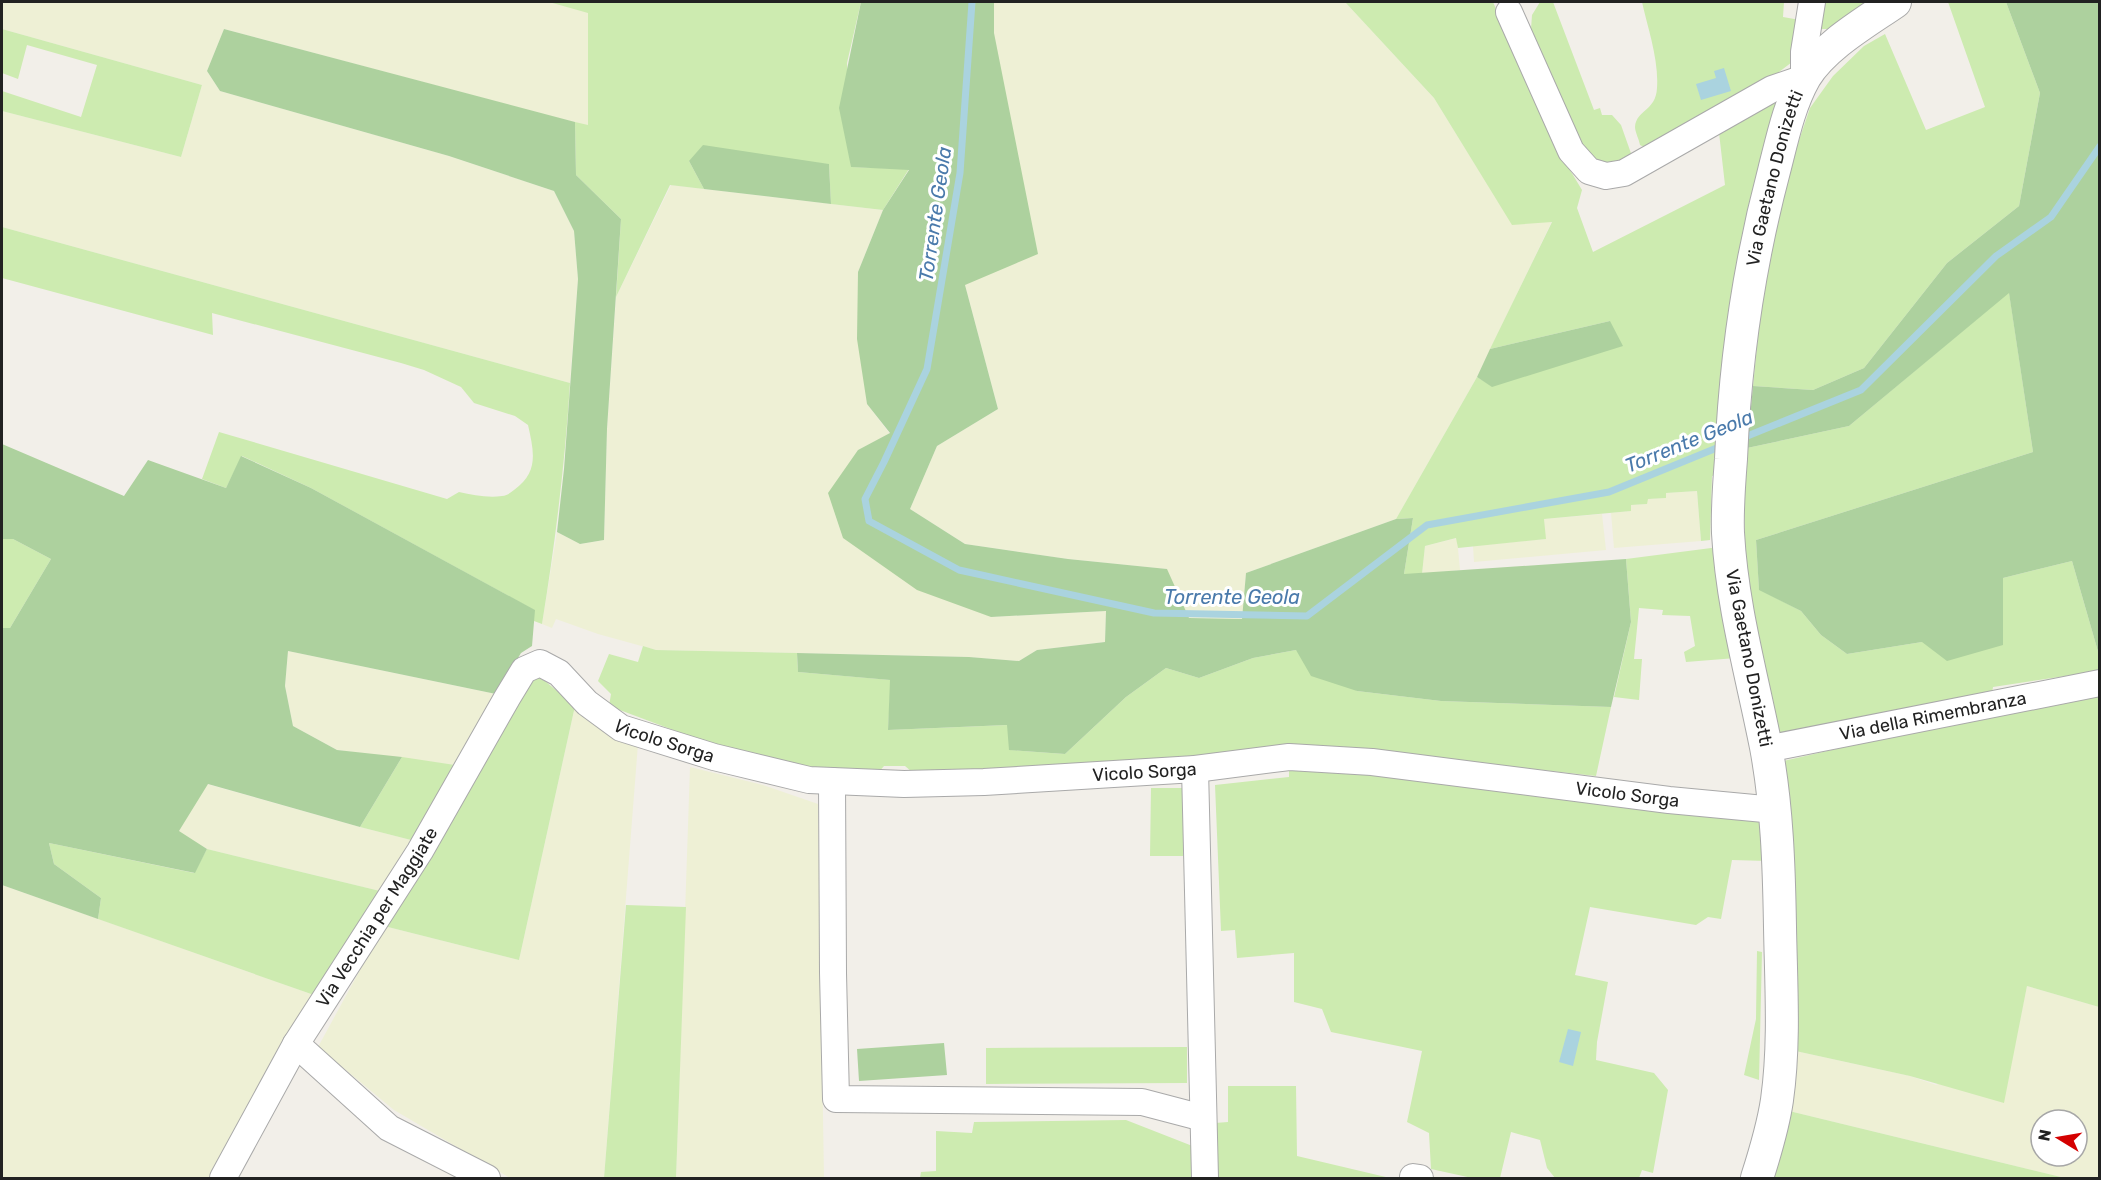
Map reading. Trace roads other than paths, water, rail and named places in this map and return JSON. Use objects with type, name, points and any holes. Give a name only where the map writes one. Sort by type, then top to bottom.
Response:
[{"type":"street","points":[[1509,12],[1571,151],[1589,171],[1606,176],[1624,173],[1772,88],[1804,78],[1804,52],[1812,2]]},
{"type":"street","name":"Via Gaetano Donizetti","points":[[1757,1179],[1777,1100],[1781,1035],[1779,899],[1776,810],[1766,748],[1738,620],[1728,531],[1731,444],[1742,325],[1753,258],[1788,118],[1804,78],[1833,46],[1895,2]]},
{"type":"street","name":"Vicolo Sorga","points":[[540,663],[559,673],[588,703],[621,728],[714,757],[808,780],[904,784],[984,782],[1195,769],[1289,757],[1371,762],[1669,800],[1776,810]]},
{"type":"street","name":"Via Vecchia per Maggiate","points":[[223,1179],[296,1044],[420,851],[524,670],[540,663]]},
{"type":"street","name":"Via della Rimembranza","points":[[1766,748],[2100,683]]},
{"type":"street","points":[[1195,769],[1205,1179]]},
{"type":"street","points":[[832,781],[836,1099],[1142,1102],[1203,1118]]},
{"type":"street","points":[[296,1044],[389,1128],[487,1179]]},
{"type":"water","points":[[1724,68],[1731,91],[1701,100],[1696,84],[1716,78],[1714,71]]},
{"type":"water","points":[[1568,1029],[1581,1032],[1573,1066],[1559,1062]]},
{"type":"waterway","name":"Torrente Geola","points":[[972,2],[960,173],[927,369],[865,499],[869,521],[959,570],[1154,613],[1307,616],[1427,525],[1609,492],[1724,445]]},
{"type":"waterway","name":"Torrente Geola","points":[[1740,439],[1861,390],[1996,256],[2051,217],[2100,146]]}]
